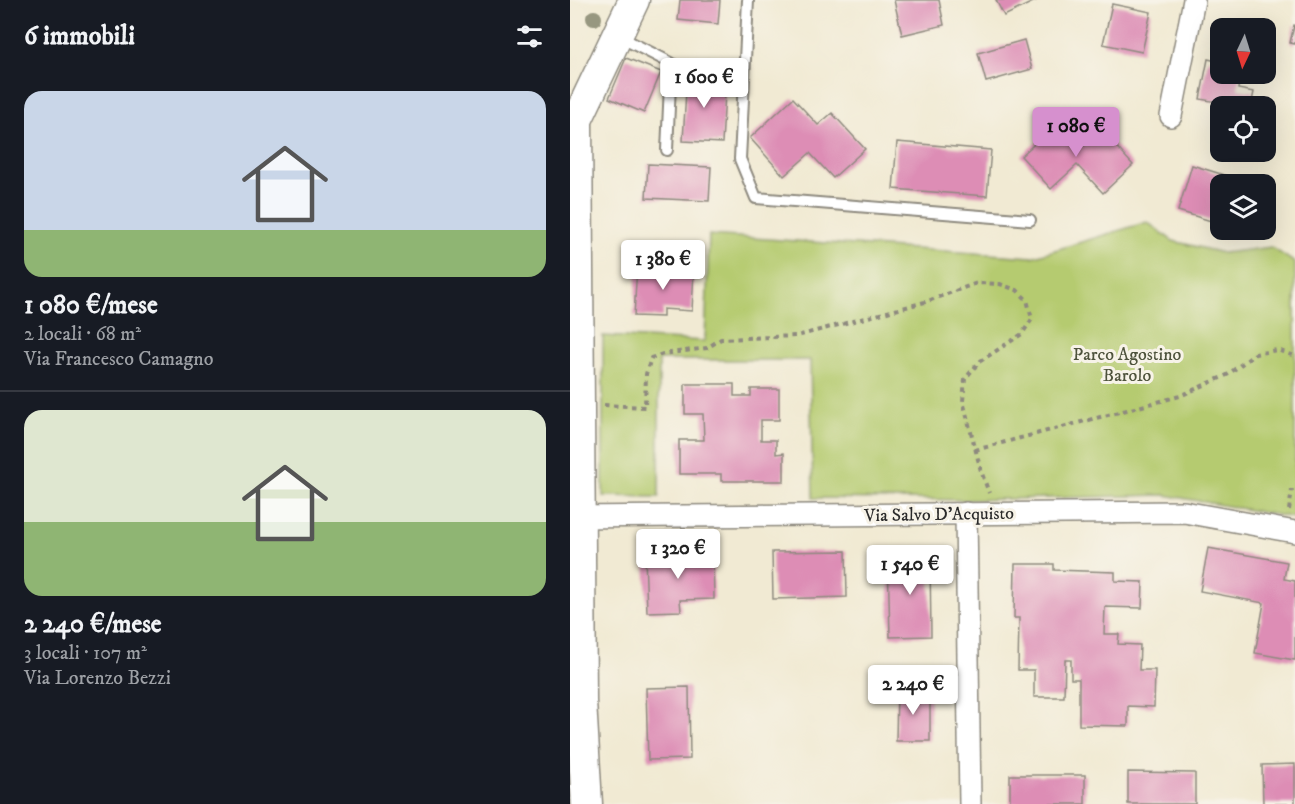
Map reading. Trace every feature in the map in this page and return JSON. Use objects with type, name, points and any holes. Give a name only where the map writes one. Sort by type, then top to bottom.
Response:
[{"type":"street","points":[[587,804],[576,517],[573,121],[634,0]]},
{"type":"street","points":[[1171,116],[1194,0]]},
{"type":"street","name":"Via Salvo D'Acquisto","points":[[576,517],[1185,512],[1295,532]]},
{"type":"street","points":[[966,513],[970,804]]},
{"type":"lane","points":[[748,0],[740,159],[756,198],[1030,220]]},
{"type":"lane","points":[[616,35],[671,63],[667,150]]},
{"type":"path","points":[[616,406],[645,407],[648,366],[651,358],[663,354],[707,348],[721,339],[797,336],[925,302],[977,283],[1000,284],[1017,290],[1027,300],[1032,319],[1022,334],[979,362],[965,379],[963,401],[981,471],[997,513]]},
{"type":"path","points":[[975,450],[1180,396],[1227,375],[1255,354],[1277,350],[1295,356]]},
{"type":"green space","name":"Parco Agostino Barolo","points":[[1147,222],[1173,241],[1223,253],[1271,247],[1295,263],[1295,518],[1165,495],[971,500],[813,498],[810,360],[659,360],[659,497],[603,496],[603,336],[705,341],[709,235],[1032,257]]},
{"type":"building","points":[[680,0],[720,0],[718,24],[678,20]]},
{"type":"building","points":[[894,0],[939,0],[944,25],[902,35]]},
{"type":"building","points":[[996,0],[1037,0],[1004,16]]},
{"type":"building","points":[[1112,4],[1151,12],[1142,52],[1103,44]]},
{"type":"building","points":[[1295,25],[1295,44],[1290,43]]},
{"type":"building","points":[[1024,40],[1032,69],[986,82],[978,53]]},
{"type":"building","points":[[626,58],[661,72],[644,113],[609,98]]},
{"type":"building","points":[[1208,59],[1210,59],[1210,84],[1239,84],[1238,89],[1254,92],[1253,96],[1210,96],[1210,101],[1200,99]]},
{"type":"building","points":[[687,74],[726,76],[722,143],[683,141]]},
{"type":"building","points":[[793,98],[818,125],[832,113],[865,149],[833,178],[810,153],[784,176],[750,138]]},
{"type":"building","points":[[1061,120],[1085,145],[1101,130],[1133,165],[1103,193],[1077,165],[1051,189],[1021,156]]},
{"type":"building","points":[[897,142],[991,150],[987,196],[893,189]]},
{"type":"building","points":[[648,164],[711,167],[709,201],[646,198]]},
{"type":"building","points":[[1192,165],[1221,174],[1210,174],[1210,221],[1178,211]]},
{"type":"building","points":[[637,266],[694,269],[692,311],[663,309],[663,317],[634,316]]},
{"type":"building","points":[[685,384],[734,384],[734,396],[751,396],[751,389],[779,389],[779,420],[761,420],[761,440],[776,440],[776,454],[784,453],[784,481],[721,481],[721,474],[679,474],[679,440],[704,440],[703,414],[685,414]]},
{"type":"building","points":[[1208,548],[1287,562],[1284,579],[1295,581],[1295,660],[1255,653],[1264,603],[1200,591]]},
{"type":"building","points":[[846,551],[847,597],[773,599],[772,552]]},
{"type":"building","points":[[713,553],[714,599],[680,600],[681,611],[647,612],[645,556]]},
{"type":"building","points":[[930,556],[931,636],[890,637],[888,557]]},
{"type":"building","points":[[1015,564],[1054,564],[1054,570],[1115,572],[1115,581],[1143,582],[1142,608],[1105,607],[1104,634],[1119,634],[1118,644],[1140,645],[1139,670],[1155,670],[1154,707],[1128,706],[1128,726],[1079,725],[1079,679],[1071,679],[1071,660],[1065,660],[1064,697],[1034,697],[1034,670],[1018,670],[1019,618],[1014,618]]},
{"type":"building","points":[[689,687],[690,759],[648,760],[646,688]]},
{"type":"building","points":[[897,691],[930,691],[930,741],[896,741]]},
{"type":"building","points":[[1295,764],[1295,804],[1263,804],[1262,765]]},
{"type":"building","points":[[1128,772],[1195,773],[1195,804],[1128,804]]},
{"type":"building","points":[[1010,775],[1085,775],[1085,804],[1010,804]]}]
